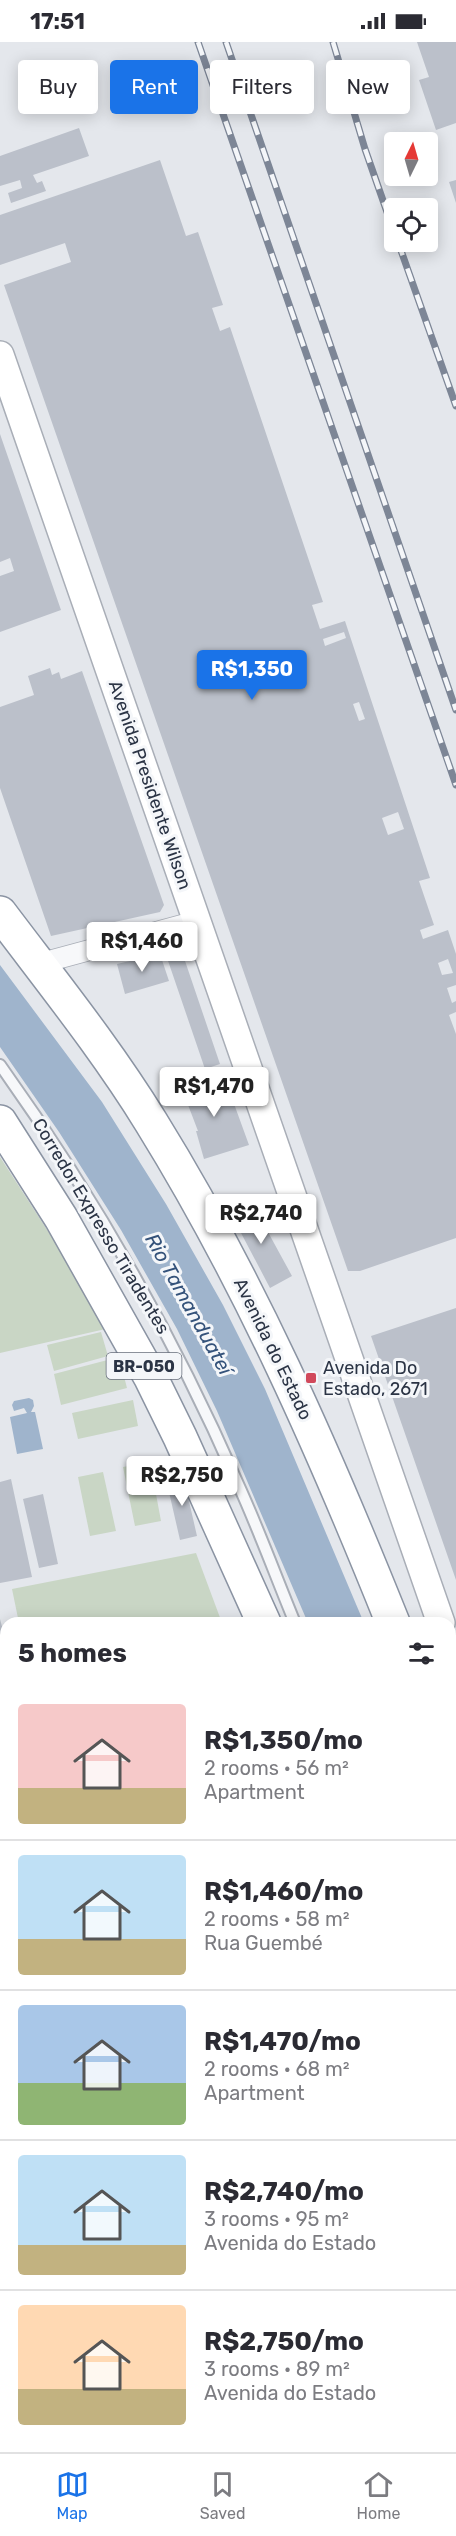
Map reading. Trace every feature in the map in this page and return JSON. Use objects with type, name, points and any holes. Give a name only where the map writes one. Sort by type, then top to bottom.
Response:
[{"type":"highway","name":"Avenida do Estado","points":[[0,913],[102,1048],[151,1121],[200,1206],[276,1350],[337,1484],[391,1617]]},
{"type":"highway","name":"BR-050","points":[[0,1122],[61,1218],[151,1378],[261,1617]]},
{"type":"main road","name":"Avenida Presidente Wilson","points":[[0,355],[439,1617]]},
{"type":"street","points":[[38,964],[197,921]]},
{"type":"lane","name":"Corredor Expresso Tiradentes","points":[[0,1065],[52,1140],[114,1242],[183,1367],[239,1484],[293,1617]]},
{"type":"green space","points":[[0,1157],[106,1321],[110,1328],[0,1353]]},
{"type":"green space","points":[[101,1332],[108,1356],[54,1371],[47,1345]]},
{"type":"green space","points":[[119,1357],[127,1388],[61,1405],[54,1374]]},
{"type":"green space","points":[[133,1400],[138,1426],[78,1439],[72,1413]]},
{"type":"green space","points":[[150,1462],[161,1521],[135,1526],[123,1467]]},
{"type":"green space","points":[[103,1472],[116,1531],[90,1536],[78,1477]]},
{"type":"green space","points":[[196,1553],[220,1617],[18,1617],[12,1589]]},
{"type":"water","name":"Rio Tamanduateí","points":[[0,965],[102,1102],[166,1204],[223,1305],[265,1389],[361,1617],[305,1617],[217,1411],[177,1329],[121,1230],[59,1132],[0,1047]]},
{"type":"water","points":[[29,1398],[33,1400],[34,1406],[31,1412],[35,1412],[43,1449],[17,1454],[10,1417],[27,1413],[24,1408],[14,1411],[12,1405],[14,1401]]},
{"type":"building","points":[[417,42],[456,42],[456,123],[436,130],[419,80],[429,77]]},
{"type":"building","points":[[79,128],[89,156],[33,175],[37,183],[42,181],[46,191],[11,203],[8,193],[22,188],[20,180],[0,186],[0,156]]},
{"type":"building","points":[[160,160],[186,236],[198,232],[223,305],[212,308],[220,331],[230,327],[323,602],[312,605],[320,629],[345,621],[430,878],[419,881],[434,925],[420,930],[423,939],[448,930],[456,954],[456,985],[447,988],[452,1003],[456,1001],[456,1012],[449,1015],[456,1034],[456,1238],[360,1271],[348,1271],[4,285],[71,262],[65,243],[0,265],[0,215]],"holes":[[[344,632],[346,638],[325,646],[323,639]],[[359,702],[365,719],[359,721],[353,704]],[[398,812],[404,829],[388,835],[382,818]],[[448,959],[453,973],[442,975],[438,963]]]},
{"type":"building","points":[[456,180],[456,203],[449,182]]},
{"type":"building","points":[[0,434],[61,610],[0,632],[0,576],[14,571],[10,558],[0,562]]},
{"type":"building","points":[[50,668],[52,675],[59,672],[61,679],[82,671],[164,905],[160,912],[51,936],[0,788],[0,707],[34,695],[28,676]]},
{"type":"building","points":[[172,951],[183,955],[220,1064],[205,1069],[165,952]]},
{"type":"building","points":[[160,954],[169,981],[125,994],[117,964]]},
{"type":"building","points":[[207,1074],[215,1094],[223,1092],[227,1101],[219,1105],[233,1101],[249,1145],[204,1159],[196,1131],[198,1131],[180,1084]]},
{"type":"building","points":[[251,1201],[292,1276],[270,1288],[230,1212]]},
{"type":"building","points":[[456,1308],[456,1580],[371,1336]]},
{"type":"building","points":[[183,1475],[197,1536],[180,1540],[166,1479]]},
{"type":"building","points":[[11,1479],[32,1577],[0,1583],[0,1482]]},
{"type":"building","points":[[43,1494],[58,1564],[39,1568],[23,1499]]},
{"type":"railway","points":[[198,42],[456,785]]},
{"type":"railway","points":[[226,42],[456,710]]},
{"type":"railway","points":[[333,42],[384,203]]},
{"type":"railway","points":[[402,252],[456,406]]},
{"type":"place","name":"Avenida Do Estado, 2671","points":[[311,1378]]}]
